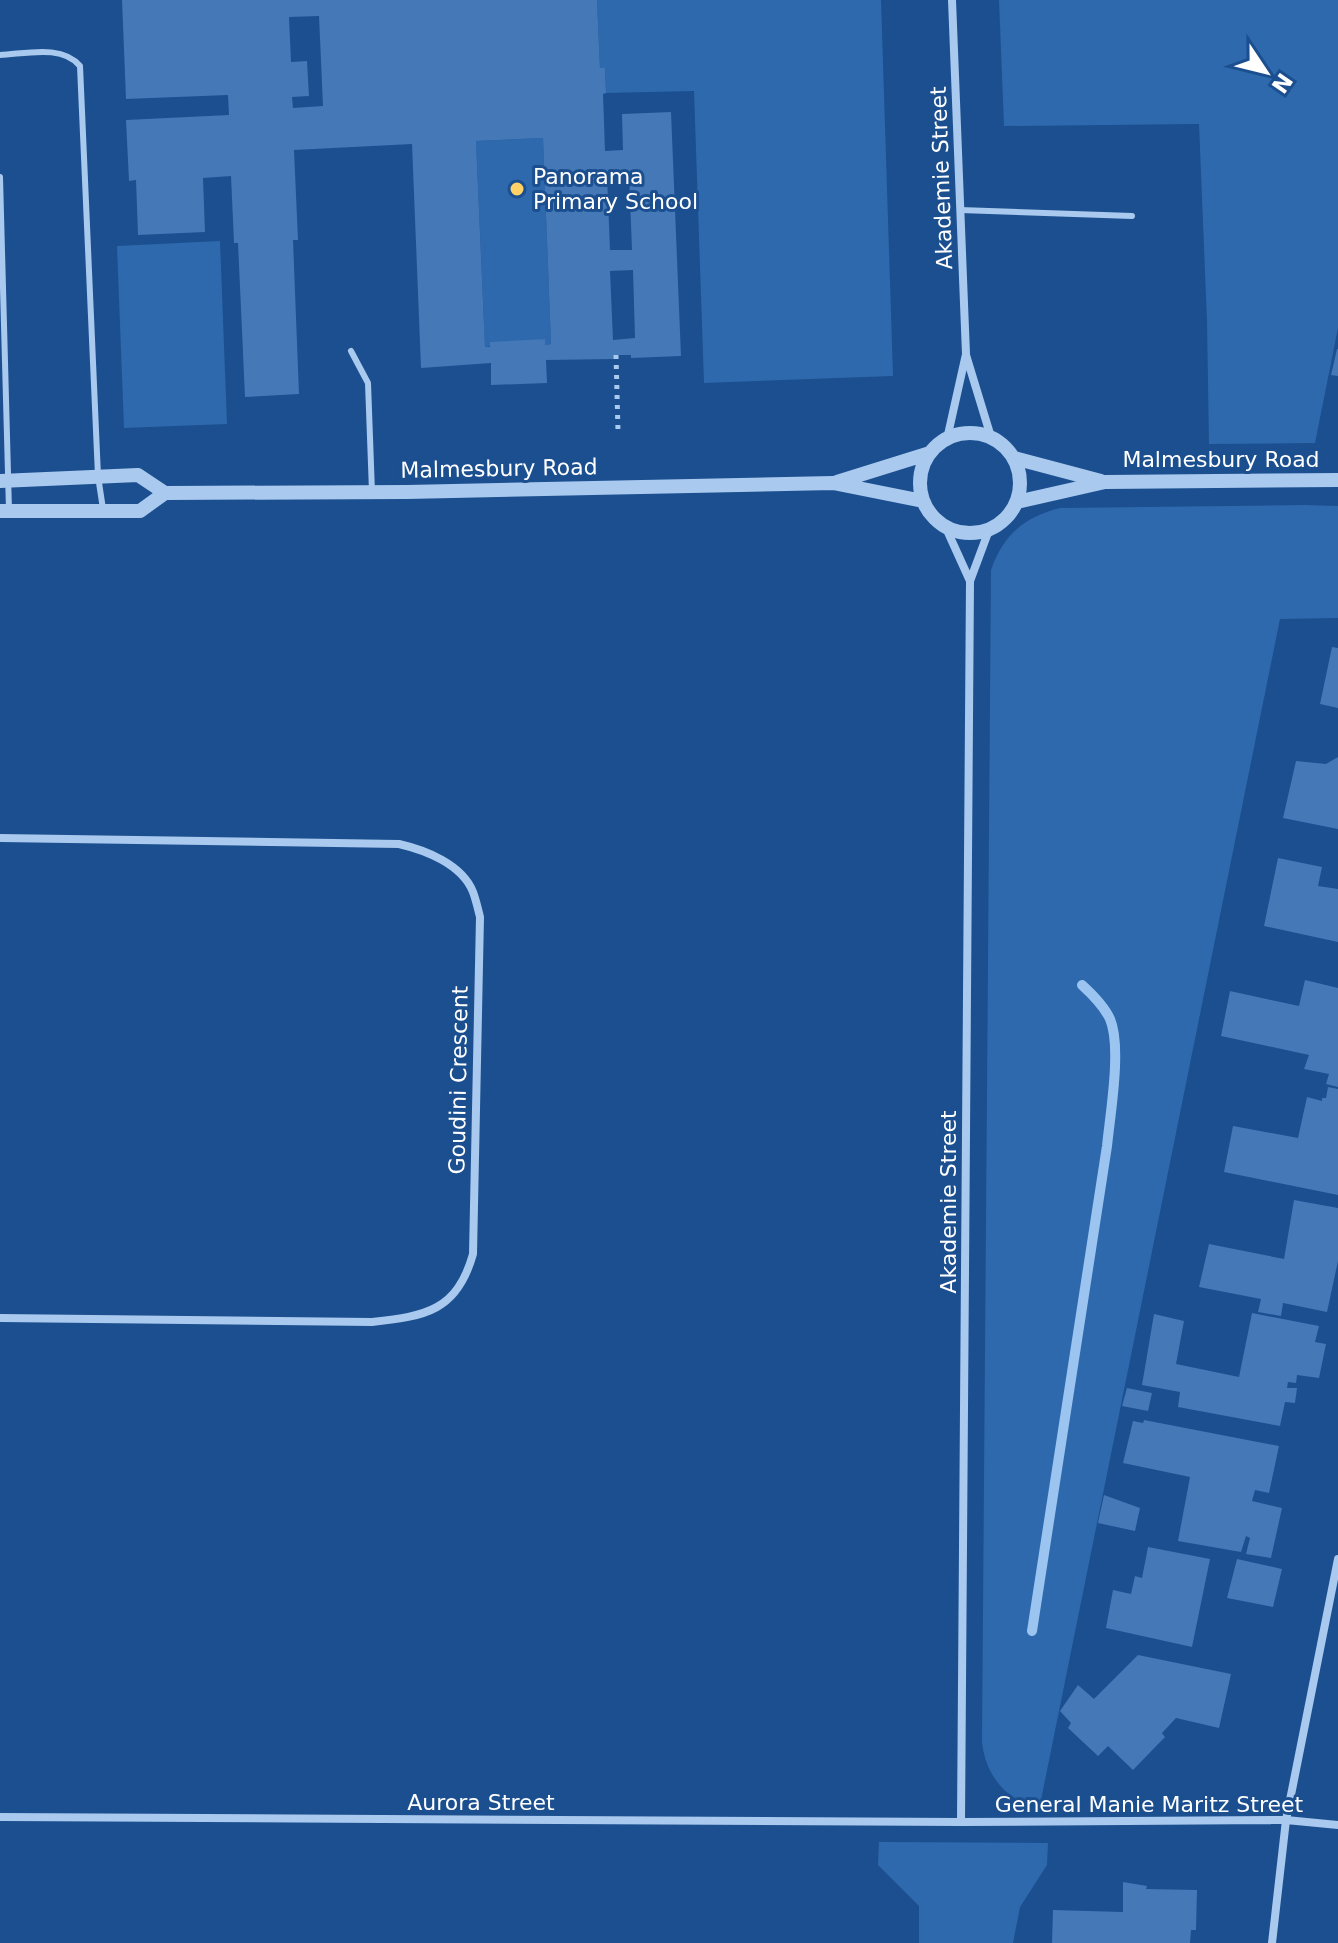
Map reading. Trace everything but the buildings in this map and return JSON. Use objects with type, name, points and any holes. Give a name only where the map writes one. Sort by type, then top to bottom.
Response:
[{"type":"street","name":"Akademie Street","points":[[952,0],[966,354],[991,437]]},
{"type":"street","name":"Akademie Street","points":[[947,439],[966,354]]},
{"type":"street","points":[[971,433],[991,437],[1005,446],[1014,458],[1021,483],[1017,502],[1006,519],[989,530],[970,534],[946,528],[930,514],[923,501],[921,474],[930,453],[947,439],[971,433]]},
{"type":"street","name":"Malmesbury Road","points":[[833,483],[930,453]]},
{"type":"street","name":"Malmesbury Road","points":[[1014,458],[1105,482]]},
{"type":"street","name":"Malmesbury Road","points":[[4,481],[138,475],[165,493],[833,483],[923,501]]},
{"type":"street","name":"Malmesbury Road","points":[[1017,502],[1105,482],[1338,480]]},
{"type":"street","name":"Malmesbury Road","points":[[4,510],[140,511],[165,493]]},
{"type":"street","name":"Akademie Street","points":[[946,528],[970,581]]},
{"type":"street","name":"Akademie Street","points":[[961,1822],[970,581],[989,530]]},
{"type":"street","name":"Goudini Crescent","points":[[0,838],[399,844],[429,851],[453,868],[472,889],[480,917],[473,1254],[467,1276],[454,1296],[429,1313],[372,1322],[0,1318]]},
{"type":"street","points":[[1272,1943],[1286,1820],[1338,1559]]},
{"type":"street","name":"Aurora Street","points":[[0,1817],[961,1822]]},
{"type":"street","name":"General Manie Maritz Street","points":[[961,1822],[1286,1820],[1338,1825]]},
{"type":"lane","points":[[0,55],[59,52],[80,66],[98,476],[104,511]]},
{"type":"lane","points":[[0,177],[4,510]]},
{"type":"lane","points":[[960,210],[1132,216]]},
{"type":"lane","points":[[351,351],[368,383],[372,492]]},
{"type":"path","points":[[616,355],[618,431]]},
{"type":"shaded area","points":[[597,0],[881,0],[893,376],[704,383],[694,91],[606,93],[605,68],[600,68]]},
{"type":"shaded area","points":[[999,0],[1338,0],[1338,328],[1315,443],[1209,444],[1199,124],[1004,126]]},
{"type":"shaded area","points":[[543,138],[551,344],[545,345],[545,339],[485,347],[476,141]]},
{"type":"shaded area","points":[[220,241],[227,424],[124,428],[117,246]]},
{"type":"shaded area","points":[[1338,506],[1338,618],[1280,619],[1040,1805],[1028,1803],[1007,1793],[999,1785],[988,1765],[982,1742],[991,570],[1002,547],[1016,529],[1060,508]]},
{"type":"shaded area","points":[[879,1842],[1048,1843],[1047,1865],[1020,1907],[1013,1943],[919,1943],[919,1906],[878,1865]]},
{"type":"waterway","points":[[1032,1631],[1107,1146],[1114,1081],[1115,1046],[1110,1019],[1082,985]]},
{"type":"place","name":"Panorama Primary School","points":[[517,189]]}]
